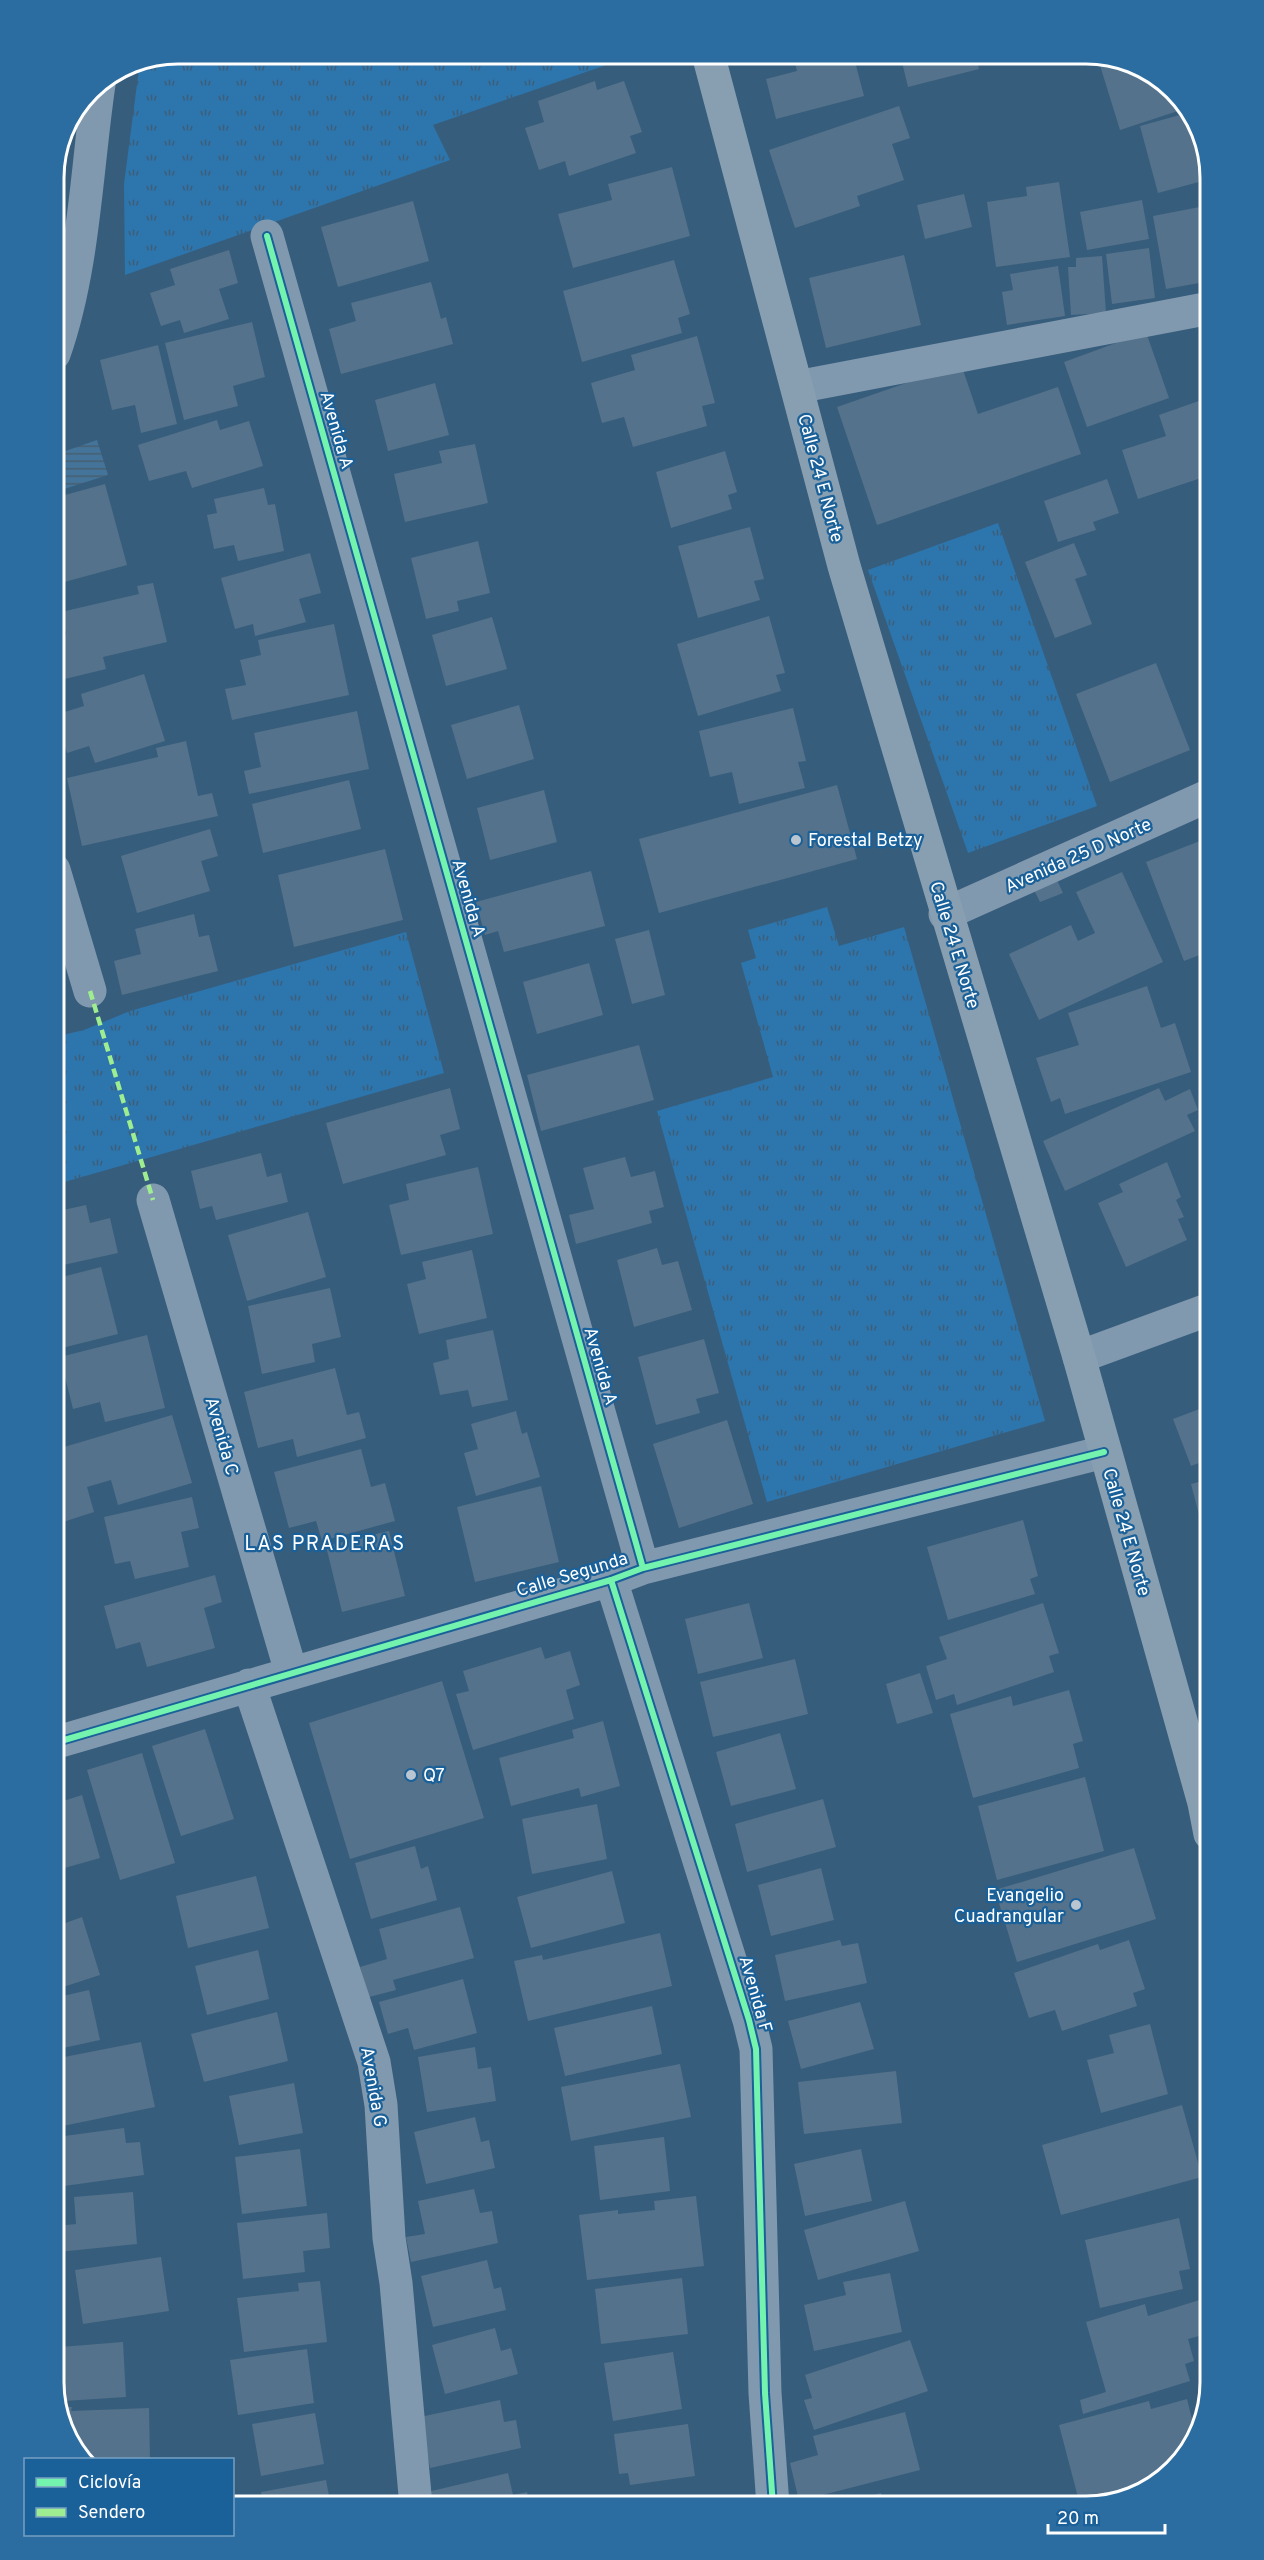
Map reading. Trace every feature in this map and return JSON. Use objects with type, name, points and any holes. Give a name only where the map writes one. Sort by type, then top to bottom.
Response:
[{"type":"main road","name":"Calle 24 E Norte","points":[[711,65],[844,566],[945,914],[1078,1357],[1200,1785]]},
{"type":"street","points":[[65,319],[76,259],[85,116]]},
{"type":"street","name":"Avenida A","points":[[267,236],[643,1568]]},
{"type":"street","points":[[797,387],[1200,310]]},
{"type":"street","name":"Avenida 25 D Norte","points":[[945,914],[1200,799]]},
{"type":"street","points":[[65,906],[90,991]]},
{"type":"street","name":"Avenida C","points":[[153,1200],[291,1672]]},
{"type":"street","points":[[1078,1357],[1200,1313]]},
{"type":"street","name":"Calle Segunda","points":[[64,1740],[611,1580],[643,1568],[1104,1452]]},
{"type":"street","name":"Avenida F","points":[[611,1580],[749,2020],[756,2049],[765,2393],[772,2496]]},
{"type":"street","name":"Avenida G","points":[[249,1685],[374,2062],[381,2105],[389,2238],[396,2283],[415,2495]]},
{"type":"green space","points":[[171,65],[606,65],[433,125],[450,160],[125,275],[124,184],[139,72],[149,68]]},
{"type":"green space","points":[[998,523],[1097,806],[968,853],[868,570]]},
{"type":"green space","points":[[827,907],[839,946],[904,927],[1045,1421],[767,1502],[657,1111],[773,1077],[741,963],[756,958],[748,930]]},
{"type":"green space","points":[[406,932],[444,1073],[65,1182],[65,1035],[84,1030],[130,1011]]},
{"type":"shaded area","points":[[97,440],[108,475],[65,489],[65,451]]},
{"type":"building","points":[[796,65],[856,65],[864,96],[776,119],[766,79],[797,71]]},
{"type":"building","points":[[903,65],[978,65],[979,69],[908,87]]},
{"type":"building","points":[[1100,66],[1136,76],[1155,88],[1177,111],[1120,130]]},
{"type":"building","points":[[595,81],[597,90],[624,81],[642,132],[630,136],[636,153],[569,176],[565,161],[539,170],[525,128],[544,122],[538,101]]},
{"type":"building","points":[[899,106],[910,138],[892,144],[904,180],[857,196],[860,206],[795,228],[769,150]]},
{"type":"building","points":[[1180,115],[1191,135],[1199,163],[1200,182],[1158,193],[1140,126]]},
{"type":"building","points":[[672,167],[690,236],[573,268],[558,214],[612,200],[608,184]]},
{"type":"building","points":[[1059,182],[1070,257],[996,267],[987,202],[1027,196],[1026,187]]},
{"type":"building","points":[[964,194],[972,227],[925,239],[917,205]]},
{"type":"building","points":[[1142,200],[1149,239],[1087,250],[1080,212]]},
{"type":"building","points":[[413,201],[429,261],[338,287],[321,227]]},
{"type":"building","points":[[1200,207],[1200,283],[1166,289],[1153,216]]},
{"type":"building","points":[[1149,248],[1155,298],[1112,304],[1106,254]]},
{"type":"building","points":[[229,250],[238,283],[219,289],[229,319],[184,333],[180,320],[161,326],[150,293],[175,285],[170,269]]},
{"type":"building","points":[[904,255],[921,325],[826,348],[809,278]]},
{"type":"building","points":[[1102,256],[1106,313],[1071,315],[1068,267],[1076,267],[1076,258]]},
{"type":"building","points":[[674,260],[690,314],[678,318],[682,333],[582,362],[563,291]]},
{"type":"building","points":[[1058,266],[1065,316],[1007,325],[1002,292],[1013,290],[1010,274]]},
{"type":"building","points":[[431,282],[441,319],[446,317],[453,344],[341,374],[329,329],[356,321],[351,303]]},
{"type":"building","points":[[252,322],[265,377],[233,386],[238,406],[184,420],[165,343]]},
{"type":"building","points":[[1146,332],[1169,398],[1087,427],[1064,362]]},
{"type":"building","points":[[697,336],[715,403],[702,406],[707,426],[633,447],[624,417],[602,423],[591,383],[635,370],[631,355]]},
{"type":"building","points":[[158,345],[177,424],[141,433],[135,405],[112,410],[100,360]]},
{"type":"building","points":[[961,364],[978,414],[1058,387],[1081,454],[877,525],[837,407]]},
{"type":"building","points":[[435,383],[449,435],[388,451],[375,400]]},
{"type":"building","points":[[1200,401],[1200,478],[1138,499],[1122,450],[1166,436],[1159,415]]},
{"type":"building","points":[[217,420],[220,430],[249,421],[263,466],[192,488],[186,471],[149,481],[138,445]]},
{"type":"building","points":[[475,444],[488,503],[405,522],[394,474],[442,463],[439,451]]},
{"type":"building","points":[[725,451],[737,492],[728,495],[732,509],[671,528],[656,472]]},
{"type":"building","points":[[1107,479],[1119,513],[1093,522],[1096,530],[1058,542],[1044,501]]},
{"type":"building","points":[[105,484],[127,565],[65,582],[65,495]]},
{"type":"building","points":[[264,488],[268,505],[275,504],[284,551],[238,561],[234,545],[214,549],[207,515],[217,513],[214,499]]},
{"type":"building","points":[[750,527],[764,579],[754,581],[760,600],[698,618],[678,546]]},
{"type":"building","points":[[478,541],[490,593],[457,601],[459,611],[426,619],[411,558]]},
{"type":"building","points":[[1074,543],[1087,575],[1075,579],[1092,624],[1055,638],[1025,562]]},
{"type":"building","points":[[310,553],[321,593],[299,599],[306,622],[255,636],[253,624],[235,629],[221,578]]},
{"type":"building","points":[[153,583],[167,642],[103,657],[106,669],[65,679],[65,611],[139,594],[137,586]]},
{"type":"building","points":[[769,616],[785,673],[776,675],[781,691],[698,716],[677,644]]},
{"type":"building","points":[[492,617],[507,669],[446,686],[432,635]]},
{"type":"building","points":[[334,624],[349,695],[232,720],[225,689],[246,685],[240,660],[261,655],[258,640]]},
{"type":"building","points":[[1156,663],[1190,750],[1110,782],[1076,694]]},
{"type":"building","points":[[144,674],[165,741],[95,763],[89,746],[67,753],[65,746],[65,712],[84,706],[81,694]]},
{"type":"building","points":[[519,705],[534,759],[467,779],[451,725]]},
{"type":"building","points":[[793,708],[806,761],[798,762],[805,788],[739,804],[732,772],[710,777],[699,731]]},
{"type":"building","points":[[357,711],[369,769],[249,794],[244,771],[261,767],[254,733]]},
{"type":"building","points":[[186,741],[198,796],[212,793],[218,816],[82,846],[67,778],[158,757],[156,748]]},
{"type":"building","points":[[349,780],[361,829],[263,853],[252,804]]},
{"type":"building","points":[[837,785],[857,859],[659,913],[639,839]]},
{"type":"building","points":[[544,790],[557,842],[490,860],[477,808]]},
{"type":"building","points":[[210,829],[218,856],[201,861],[210,891],[137,913],[121,856]]},
{"type":"building","points":[[1200,841],[1200,955],[1184,961],[1146,862]]},
{"type":"building","points":[[385,849],[403,920],[294,947],[278,875]]},
{"type":"building","points":[[591,871],[605,926],[504,952],[498,931],[485,935],[476,902]]},
{"type":"building","points":[[1122,872],[1163,962],[1039,1020],[1009,954],[1071,925],[1078,941],[1095,933],[1076,892]]},
{"type":"building","points":[[1057,880],[1063,893],[1040,902],[1034,890]]},
{"type":"building","points":[[194,914],[199,937],[209,935],[218,971],[122,995],[114,961],[141,954],[135,929]]},
{"type":"building","points":[[649,930],[665,995],[632,1004],[615,939]]},
{"type":"building","points":[[589,963],[603,1015],[537,1034],[523,982]]},
{"type":"building","points":[[1147,986],[1161,1028],[1175,1023],[1191,1072],[1065,1114],[1060,1098],[1051,1102],[1036,1058],[1079,1045],[1068,1013]]},
{"type":"building","points":[[639,1045],[654,1100],[541,1131],[527,1075]]},
{"type":"building","points":[[450,1088],[460,1129],[440,1135],[446,1155],[343,1184],[326,1123]]},
{"type":"building","points":[[1159,1088],[1165,1101],[1190,1089],[1198,1110],[1187,1115],[1195,1131],[1065,1191],[1043,1141]]},
{"type":"building","points":[[261,1153],[267,1177],[281,1173],[288,1202],[216,1220],[212,1206],[200,1209],[191,1171]]},
{"type":"building","points":[[625,1157],[631,1177],[655,1171],[664,1207],[649,1211],[652,1223],[576,1244],[569,1215],[594,1209],[583,1168]]},
{"type":"building","points":[[1167,1162],[1181,1197],[1176,1200],[1184,1217],[1178,1219],[1187,1240],[1126,1267],[1098,1203],[1123,1192],[1119,1184]]},
{"type":"building","points":[[478,1167],[493,1234],[401,1255],[389,1205],[409,1200],[406,1184]]},
{"type":"building","points":[[86,1205],[90,1223],[110,1218],[118,1253],[65,1265],[65,1210]]},
{"type":"building","points":[[308,1212],[326,1277],[247,1301],[228,1235]]},
{"type":"building","points":[[657,1248],[662,1265],[678,1261],[692,1310],[634,1327],[617,1260]]},
{"type":"building","points":[[472,1250],[487,1318],[419,1334],[407,1284],[426,1279],[422,1262]]},
{"type":"building","points":[[101,1267],[118,1334],[64,1347],[65,1276]]},
{"type":"building","points":[[330,1288],[341,1337],[312,1344],[315,1362],[262,1374],[248,1306]]},
{"type":"building","points":[[493,1330],[508,1400],[472,1407],[468,1390],[440,1395],[433,1363],[449,1359],[446,1340]]},
{"type":"building","points":[[147,1335],[165,1408],[105,1422],[100,1402],[73,1409],[64,1375],[64,1356]]},
{"type":"building","points":[[704,1339],[719,1393],[696,1399],[700,1413],[656,1425],[638,1357]]},
{"type":"building","points":[[335,1368],[347,1415],[359,1412],[366,1438],[297,1457],[293,1439],[258,1448],[244,1392]]},
{"type":"building","points":[[1200,1409],[1200,1463],[1191,1466],[1173,1419]]},
{"type":"building","points":[[516,1411],[522,1434],[527,1432],[540,1477],[476,1496],[464,1453],[478,1449],[471,1424]]},
{"type":"building","points":[[172,1415],[192,1483],[118,1505],[111,1480],[87,1487],[94,1512],[64,1522],[64,1447]]},
{"type":"building","points":[[727,1420],[753,1504],[679,1528],[653,1444]]},
{"type":"building","points":[[361,1449],[371,1487],[385,1483],[395,1521],[322,1541],[316,1521],[289,1528],[274,1472]]},
{"type":"building","points":[[1200,1482],[1200,1518],[1191,1484]]},
{"type":"building","points":[[541,1486],[559,1562],[475,1582],[457,1507]]},
{"type":"building","points":[[192,1497],[199,1528],[181,1532],[189,1567],[135,1579],[130,1561],[115,1564],[104,1517]]},
{"type":"building","points":[[1023,1520],[1038,1576],[1030,1579],[1035,1594],[948,1620],[927,1547]]},
{"type":"building","points":[[389,1531],[405,1596],[342,1612],[326,1546]]},
{"type":"building","points":[[215,1575],[222,1602],[204,1608],[215,1648],[147,1667],[140,1642],[116,1649],[104,1606]]},
{"type":"building","points":[[749,1603],[763,1658],[698,1674],[685,1619]]},
{"type":"building","points":[[1043,1603],[1059,1653],[1049,1656],[1054,1672],[957,1705],[954,1694],[936,1700],[926,1666],[947,1659],[939,1637]]},
{"type":"building","points":[[541,1647],[545,1659],[570,1651],[580,1685],[566,1690],[574,1719],[473,1750],[456,1694],[469,1691],[463,1671]]},
{"type":"building","points":[[795,1659],[808,1714],[713,1737],[700,1682]]},
{"type":"building","points":[[920,1673],[933,1713],[897,1724],[886,1684]]},
{"type":"building","points":[[442,1681],[484,1818],[350,1859],[309,1723]]},
{"type":"building","points":[[1069,1690],[1083,1741],[1073,1744],[1079,1768],[973,1798],[950,1714],[1011,1696],[1013,1706]]},
{"type":"building","points":[[603,1721],[620,1786],[581,1797],[579,1788],[511,1806],[499,1758],[574,1738],[572,1730]]},
{"type":"building","points":[[205,1729],[234,1819],[181,1836],[152,1746]]},
{"type":"building","points":[[780,1733],[796,1789],[731,1806],[716,1752]]},
{"type":"building","points":[[142,1753],[175,1863],[120,1880],[87,1770]]},
{"type":"building","points":[[1085,1777],[1104,1851],[997,1880],[978,1806]]},
{"type":"building","points":[[82,1795],[100,1858],[64,1868],[64,1801]]},
{"type":"building","points":[[823,1799],[836,1847],[747,1872],[735,1824]]},
{"type":"building","points":[[597,1804],[607,1859],[532,1874],[522,1819]]},
{"type":"building","points":[[415,1846],[421,1869],[428,1866],[437,1900],[371,1919],[355,1863]]},
{"type":"building","name":"Evangelio Cuadrangular","points":[[1134,1848],[1156,1919],[1017,1962],[995,1890]]},
{"type":"building","points":[[821,1868],[834,1920],[771,1936],[758,1885]]},
{"type":"building","points":[[612,1871],[625,1923],[531,1948],[517,1897]]},
{"type":"building","points":[[256,1876],[269,1928],[188,1948],[176,1896]]},
{"type":"building","points":[[460,1907],[474,1958],[393,1980],[396,1990],[369,1997],[360,1967],[387,1959],[379,1929]]},
{"type":"building","points":[[82,1917],[100,1975],[64,1987],[64,1923]]},
{"type":"building","points":[[660,1933],[672,1986],[528,2021],[514,1961],[542,1955],[543,1960]]},
{"type":"building","points":[[840,1940],[842,1946],[858,1943],[867,1983],[785,2001],[775,1955]]},
{"type":"building","points":[[1129,1940],[1145,1989],[1133,1993],[1137,2006],[1062,2031],[1055,2010],[1029,2018],[1014,1973],[1098,1944],[1100,1950]]},
{"type":"building","points":[[258,1950],[269,1999],[207,2015],[195,1966]]},
{"type":"building","points":[[463,1979],[477,2033],[414,2050],[408,2028],[388,2034],[379,2002]]},
{"type":"building","points":[[89,1990],[100,2040],[64,2048],[64,1996]]},
{"type":"building","points":[[860,2002],[874,2049],[801,2069],[788,2021]]},
{"type":"building","points":[[652,2006],[662,2054],[565,2076],[554,2028]]},
{"type":"building","points":[[277,2012],[288,2061],[204,2082],[191,2034]]},
{"type":"building","points":[[1150,2024],[1168,2094],[1101,2113],[1087,2060],[1114,2053],[1109,2035]]},
{"type":"building","points":[[141,2042],[155,2107],[64,2126],[64,2057]]},
{"type":"building","points":[[475,2047],[478,2069],[491,2067],[496,2101],[427,2112],[418,2057]]},
{"type":"building","points":[[680,2064],[691,2117],[571,2141],[561,2087]]},
{"type":"building","points":[[896,2071],[902,2123],[804,2134],[798,2082]]},
{"type":"building","points":[[294,2083],[303,2133],[239,2145],[229,2096]]},
{"type":"building","points":[[1182,2105],[1200,2170],[1200,2178],[1061,2215],[1042,2145]]},
{"type":"building","points":[[475,2117],[481,2142],[489,2140],[495,2168],[426,2184],[414,2132]]},
{"type":"building","points":[[124,2128],[126,2143],[140,2142],[144,2175],[64,2186],[64,2136]]},
{"type":"building","points":[[664,2137],[670,2191],[600,2200],[594,2146]]},
{"type":"building","points":[[300,2149],[307,2206],[242,2214],[235,2157]]},
{"type":"building","points":[[861,2149],[872,2201],[805,2216],[794,2164]]},
{"type":"building","points":[[474,2189],[480,2213],[492,2211],[498,2243],[411,2262],[406,2237],[425,2234],[418,2201]]},
{"type":"building","points":[[133,2192],[137,2244],[64,2251],[64,2225],[76,2224],[74,2197]]},
{"type":"building","points":[[696,2196],[704,2266],[587,2280],[579,2215],[618,2210],[618,2214],[655,2210],[654,2201]]},
{"type":"building","points":[[905,2201],[919,2251],[818,2280],[804,2230]]},
{"type":"building","points":[[327,2213],[330,2248],[303,2251],[305,2272],[243,2279],[237,2223]]},
{"type":"building","points":[[1179,2218],[1190,2269],[1179,2271],[1183,2289],[1100,2308],[1085,2240]]},
{"type":"building","points":[[161,2257],[169,2311],[83,2324],[75,2270]]},
{"type":"building","points":[[487,2260],[494,2289],[501,2287],[506,2310],[433,2327],[421,2276]]},
{"type":"building","points":[[890,2273],[902,2332],[814,2351],[804,2305],[846,2295],[843,2282]]},
{"type":"building","points":[[682,2278],[688,2334],[601,2344],[595,2289]]},
{"type":"building","points":[[320,2281],[327,2342],[244,2352],[237,2298],[299,2291],[298,2283]]},
{"type":"building","points":[[1200,2300],[1200,2336],[1188,2339],[1194,2361],[1185,2364],[1190,2381],[1083,2414],[1080,2400],[1106,2392],[1086,2322],[1145,2304],[1148,2316]]},
{"type":"building","points":[[495,2328],[501,2351],[511,2348],[518,2374],[445,2394],[432,2345]]},
{"type":"building","points":[[910,2340],[928,2391],[814,2430],[804,2400],[812,2398],[805,2375]]},
{"type":"building","points":[[123,2342],[126,2397],[67,2401],[64,2347]]},
{"type":"building","points":[[307,2349],[314,2403],[238,2415],[230,2360]]},
{"type":"building","points":[[673,2352],[682,2409],[613,2421],[604,2363]]},
{"type":"building","points":[[1187,2399],[1192,2421],[1188,2432],[1171,2457],[1149,2476],[1129,2487],[1101,2495],[1078,2496],[1059,2425],[1149,2401],[1151,2409]]},
{"type":"building","points":[[500,2400],[504,2422],[516,2420],[521,2448],[430,2468],[420,2417]]},
{"type":"building","points":[[68,2407],[72,2407],[71,2411],[149,2408],[150,2458],[94,2458],[80,2439]]},
{"type":"building","points":[[905,2412],[920,2470],[820,2496],[798,2496],[790,2463],[818,2455],[813,2436]]},
{"type":"building","points":[[315,2413],[324,2464],[261,2476],[252,2424]]},
{"type":"building","points":[[688,2424],[695,2476],[630,2485],[628,2473],[619,2474],[614,2434]]},
{"type":"building","points":[[508,2473],[513,2495],[527,2492],[528,2495],[424,2495],[423,2493]]},
{"type":"building","points":[[326,2480],[329,2495],[261,2495],[261,2492]]},
{"type":"marked path","points":[[90,991],[153,1200]]},
{"type":"cycle path","points":[[267,236],[643,1568]]},
{"type":"cycle path","points":[[64,1740],[611,1580],[643,1568],[1104,1452]]},
{"type":"cycle path","points":[[611,1580],[749,2020],[756,2049],[765,2393],[772,2496]]},
{"type":"place","name":"Forestal Betzy","points":[[796,840]]},
{"type":"place","name":"Q7","points":[[411,1775]]},
{"type":"place","name":"Evangelio Cuadrangular","points":[[1076,1905]]},
{"type":"district","name":"LAS PRADERAS","points":[[325,1543]]}]
